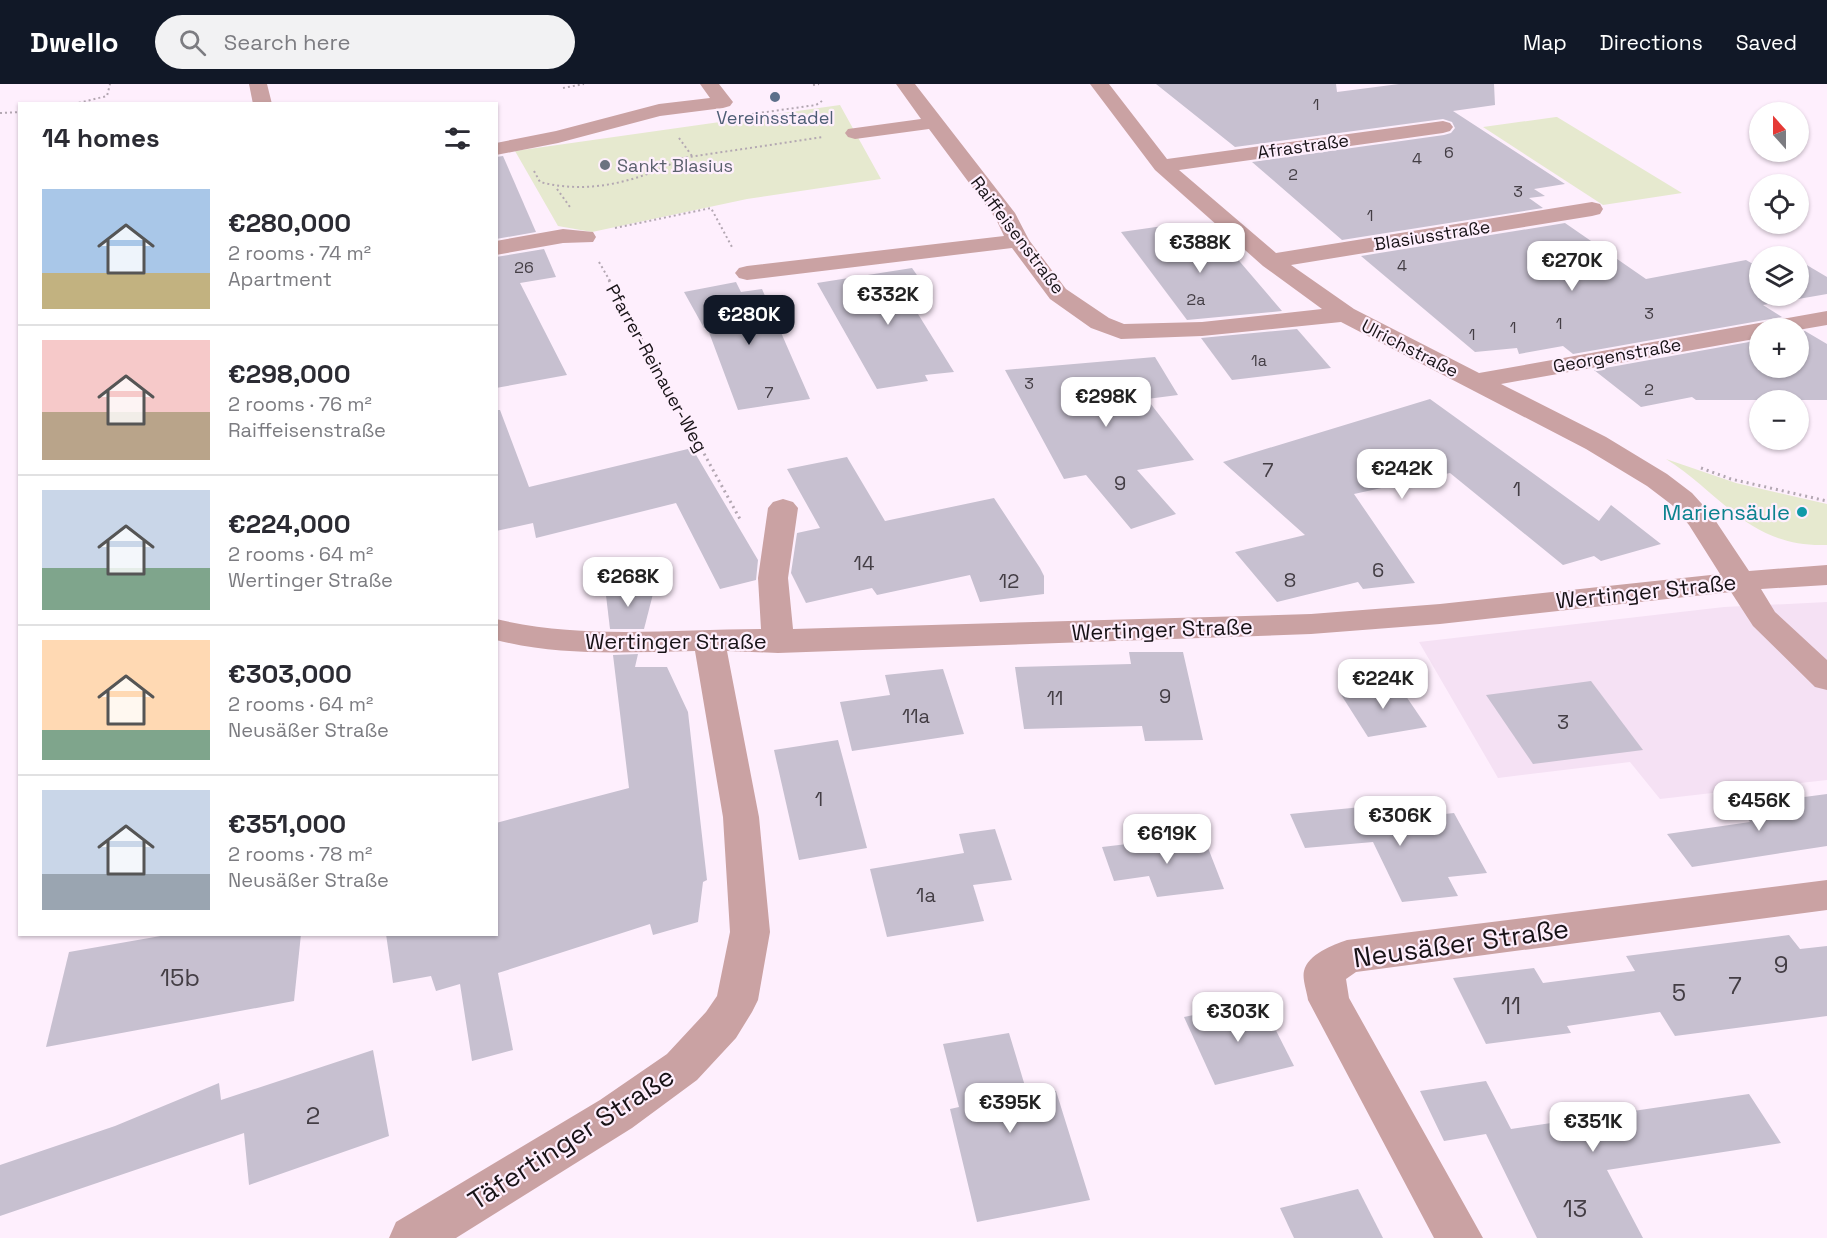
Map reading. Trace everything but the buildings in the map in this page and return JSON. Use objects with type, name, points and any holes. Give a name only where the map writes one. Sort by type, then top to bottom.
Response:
[{"type":"street","points":[[258,84],[262,102]]},
{"type":"street","points":[[709,84],[723,102]]},
{"type":"street","name":"Raiffeisenstraße","points":[[904,84],[1007,218],[1018,241],[1058,294],[1100,322],[1121,332],[1202,329],[1345,314]]},
{"type":"street","name":"Ulrichstraße","points":[[1099,84],[1162,166],[1271,261],[1345,314],[1596,443],[1682,499],[1701,520],[1764,619],[1820,665]]},
{"type":"street","points":[[498,149],[558,137],[659,110],[723,102]]},
{"type":"street","points":[[855,133],[933,123]]},
{"type":"street","name":"Afrastraße","points":[[1162,166],[1443,127]]},
{"type":"street","name":"Blasiusstraße","points":[[1271,261],[1592,209]]},
{"type":"street","points":[[498,248],[563,236],[580,237]]},
{"type":"street","points":[[747,273],[1018,241]]},
{"type":"street","points":[[1809,321],[1827,318]]},
{"type":"street","name":"Georgenstraße","points":[[1475,381],[1749,332]]},
{"type":"street","points":[[778,642],[773,578],[783,508]]},
{"type":"street","name":"Wertinger Straße","points":[[498,630],[554,641],[778,642],[1374,621],[1741,580],[1827,575]]},
{"type":"street","name":"Täfertinger Straße","points":[[413,1238],[616,1114],[682,1067],[721,1025],[737,1000],[750,932],[742,829],[709,640]]},
{"type":"street","name":"Neusäßer Straße","points":[[1459,1238],[1329,1000],[1324,972],[1347,957],[1827,895]]},
{"type":"path","points":[[82,102],[107,96],[110,84]]},
{"type":"path","points":[[563,88],[584,84]]},
{"type":"path","points":[[813,85],[819,84]]},
{"type":"path","points":[[723,102],[735,117],[816,105],[822,101]]},
{"type":"path","points":[[0,113],[18,112]]},
{"type":"path","points":[[520,144],[540,182],[556,188],[632,180],[659,172],[676,159],[855,133]]},
{"type":"path","points":[[580,237],[711,208],[747,273]]},
{"type":"path","name":"Pfarrer-Reinauer-Weg","points":[[580,237],[773,578]]},
{"type":"path","points":[[1699,467],[1731,479],[1827,501]]},
{"type":"shaded area","points":[[1827,602],[1827,780],[1660,799],[1630,762],[1498,778],[1419,642],[1724,607]]},
{"type":"green space","points":[[840,105],[881,179],[747,199],[592,232],[558,226],[515,151]]},
{"type":"green space","points":[[1557,117],[1682,193],[1603,205],[1483,127]]},
{"type":"green space","points":[[1666,459],[1736,483],[1827,504],[1827,545],[1800,544],[1777,538],[1757,529]]},
{"type":"place","name":"Vereinsstadel","points":[[775,97]]},
{"type":"place","name":"Sankt Blasius","points":[[605,165]]},
{"type":"place","name":"Mariensäule","points":[[1802,512]]}]
